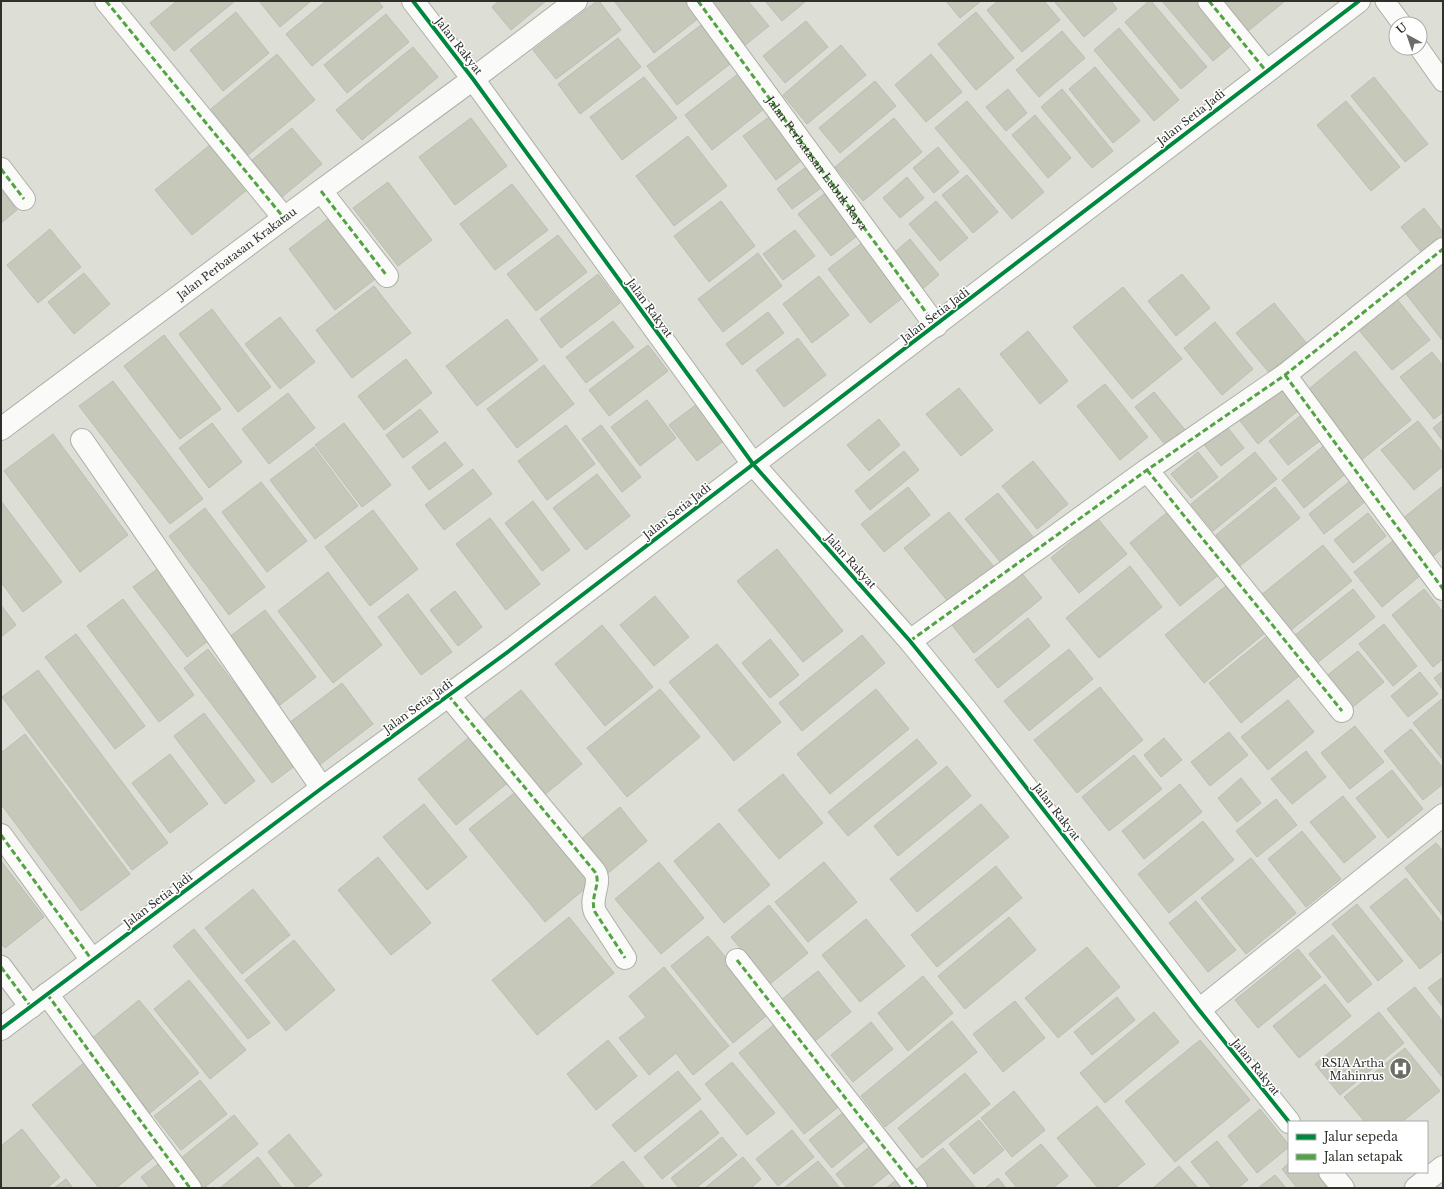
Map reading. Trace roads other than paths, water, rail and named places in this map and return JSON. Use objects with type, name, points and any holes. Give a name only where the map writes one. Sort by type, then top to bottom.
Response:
[{"type":"street","points":[[106,1],[284,218]]},
{"type":"street","name":"Jalan Rakyat","points":[[413,1],[473,79],[753,464],[910,641],[968,711],[1199,1010],[1288,1121]]},
{"type":"street","name":"Jalan Perbatasan Krakatau","points":[[1,429],[576,1]]},
{"type":"street","name":"Jalan Perbatasan Lubuk Raya","points":[[698,1],[936,326]]},
{"type":"street","points":[[1209,1],[1266,71]]},
{"type":"street","name":"Jalan Setia Jadi","points":[[1,1029],[322,788],[509,651],[936,326],[1359,1]]},
{"type":"street","points":[[1,169],[24,199]]},
{"type":"street","points":[[321,191],[387,276]]},
{"type":"street","points":[[910,641],[1146,470],[1285,375],[1443,250]]},
{"type":"street","points":[[1285,375],[1443,589]]},
{"type":"street","points":[[82,440],[322,788]]},
{"type":"street","points":[[1146,470],[1342,711]]},
{"type":"street","points":[[448,695],[595,872],[597,881],[593,906],[595,912],[625,958]]},
{"type":"street","points":[[1199,1010],[1443,815]]},
{"type":"street","points":[[1,835],[92,960]]},
{"type":"street","points":[[737,960],[916,1188]]},
{"type":"street","points":[[1,967],[39,1000],[190,1188]]},
{"type":"street","points":[[1416,1188],[1443,1167]]},
{"type":"street","points":[[1331,1173],[1343,1188]]},
{"type":"lane","points":[[1385,1],[1396,16]]},
{"type":"lane","points":[[1425,56],[1443,82]]},
{"type":"place","name":"RSIA Artha Mahinrus","points":[[1400,1069]]}]
